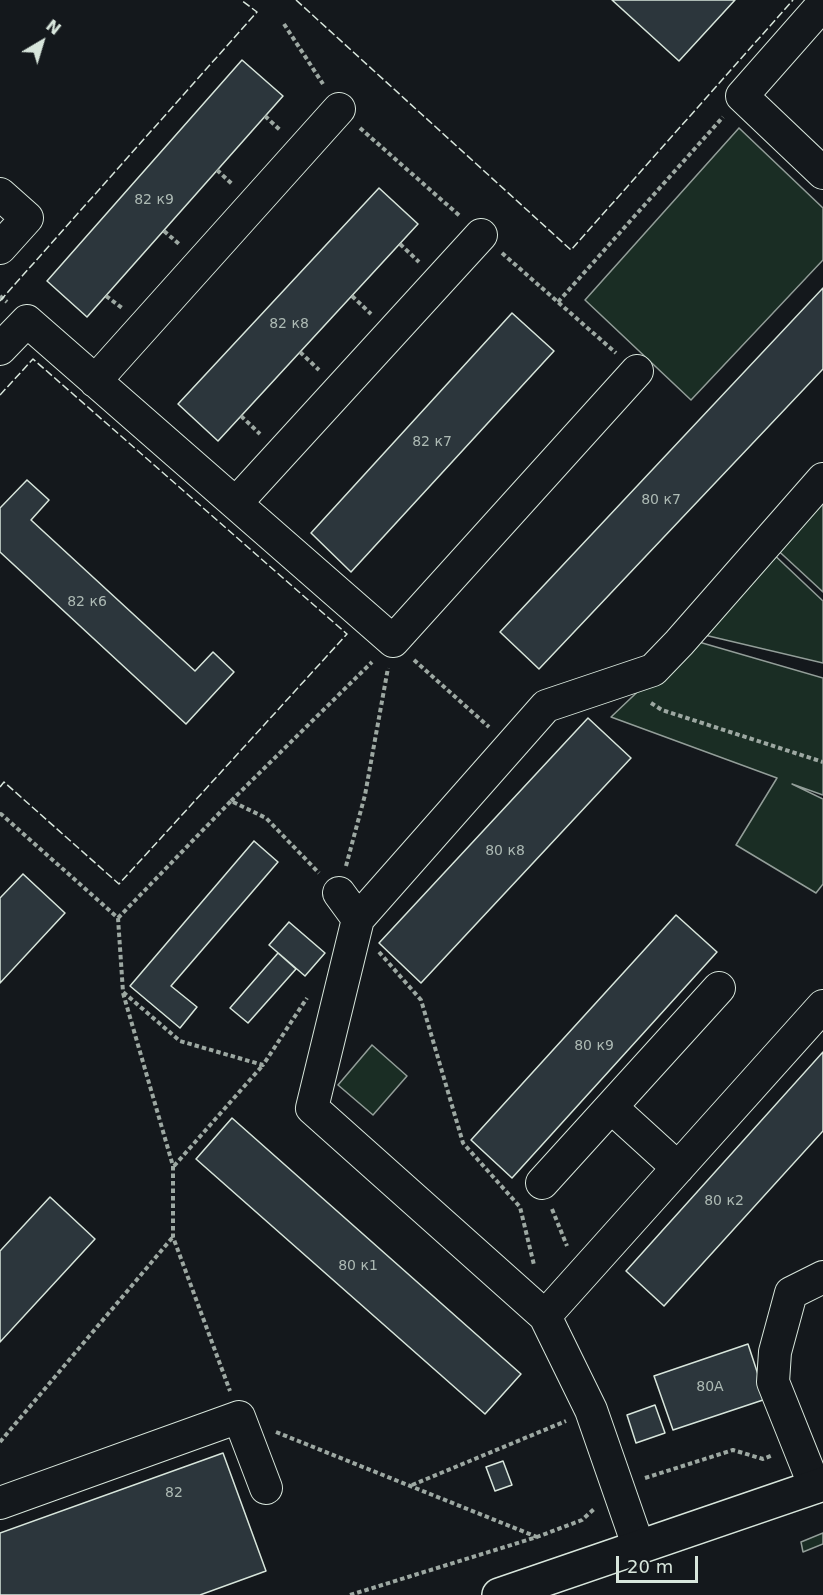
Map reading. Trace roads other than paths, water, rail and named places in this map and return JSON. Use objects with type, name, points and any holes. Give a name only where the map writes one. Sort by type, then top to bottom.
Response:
[{"type":"main road","points":[[499,1595],[819,1485]]},
{"type":"lane","points":[[823,4],[742,96],[823,173]]},
{"type":"lane","points":[[95,381],[339,109]]},
{"type":"lane","points":[[0,194],[27,218],[0,248]]},
{"type":"lane","points":[[236,503],[481,234]]},
{"type":"lane","points":[[5,334],[27,321],[393,641],[637,371]]},
{"type":"lane","points":[[639,1548],[591,1410],[545,1316],[312,1108],[358,919],[546,706],[653,670],[823,479]]},
{"type":"lane","points":[[339,893],[358,919]]},
{"type":"lane","points":[[542,1183],[719,988]]},
{"type":"lane","points":[[545,1316],[823,1006]]},
{"type":"lane","points":[[611,1107],[678,1168]]},
{"type":"lane","points":[[819,1485],[798,1446],[773,1382],[775,1352],[791,1293],[823,1277]]},
{"type":"lane","points":[[0,1503],[240,1417],[266,1488]]}]
